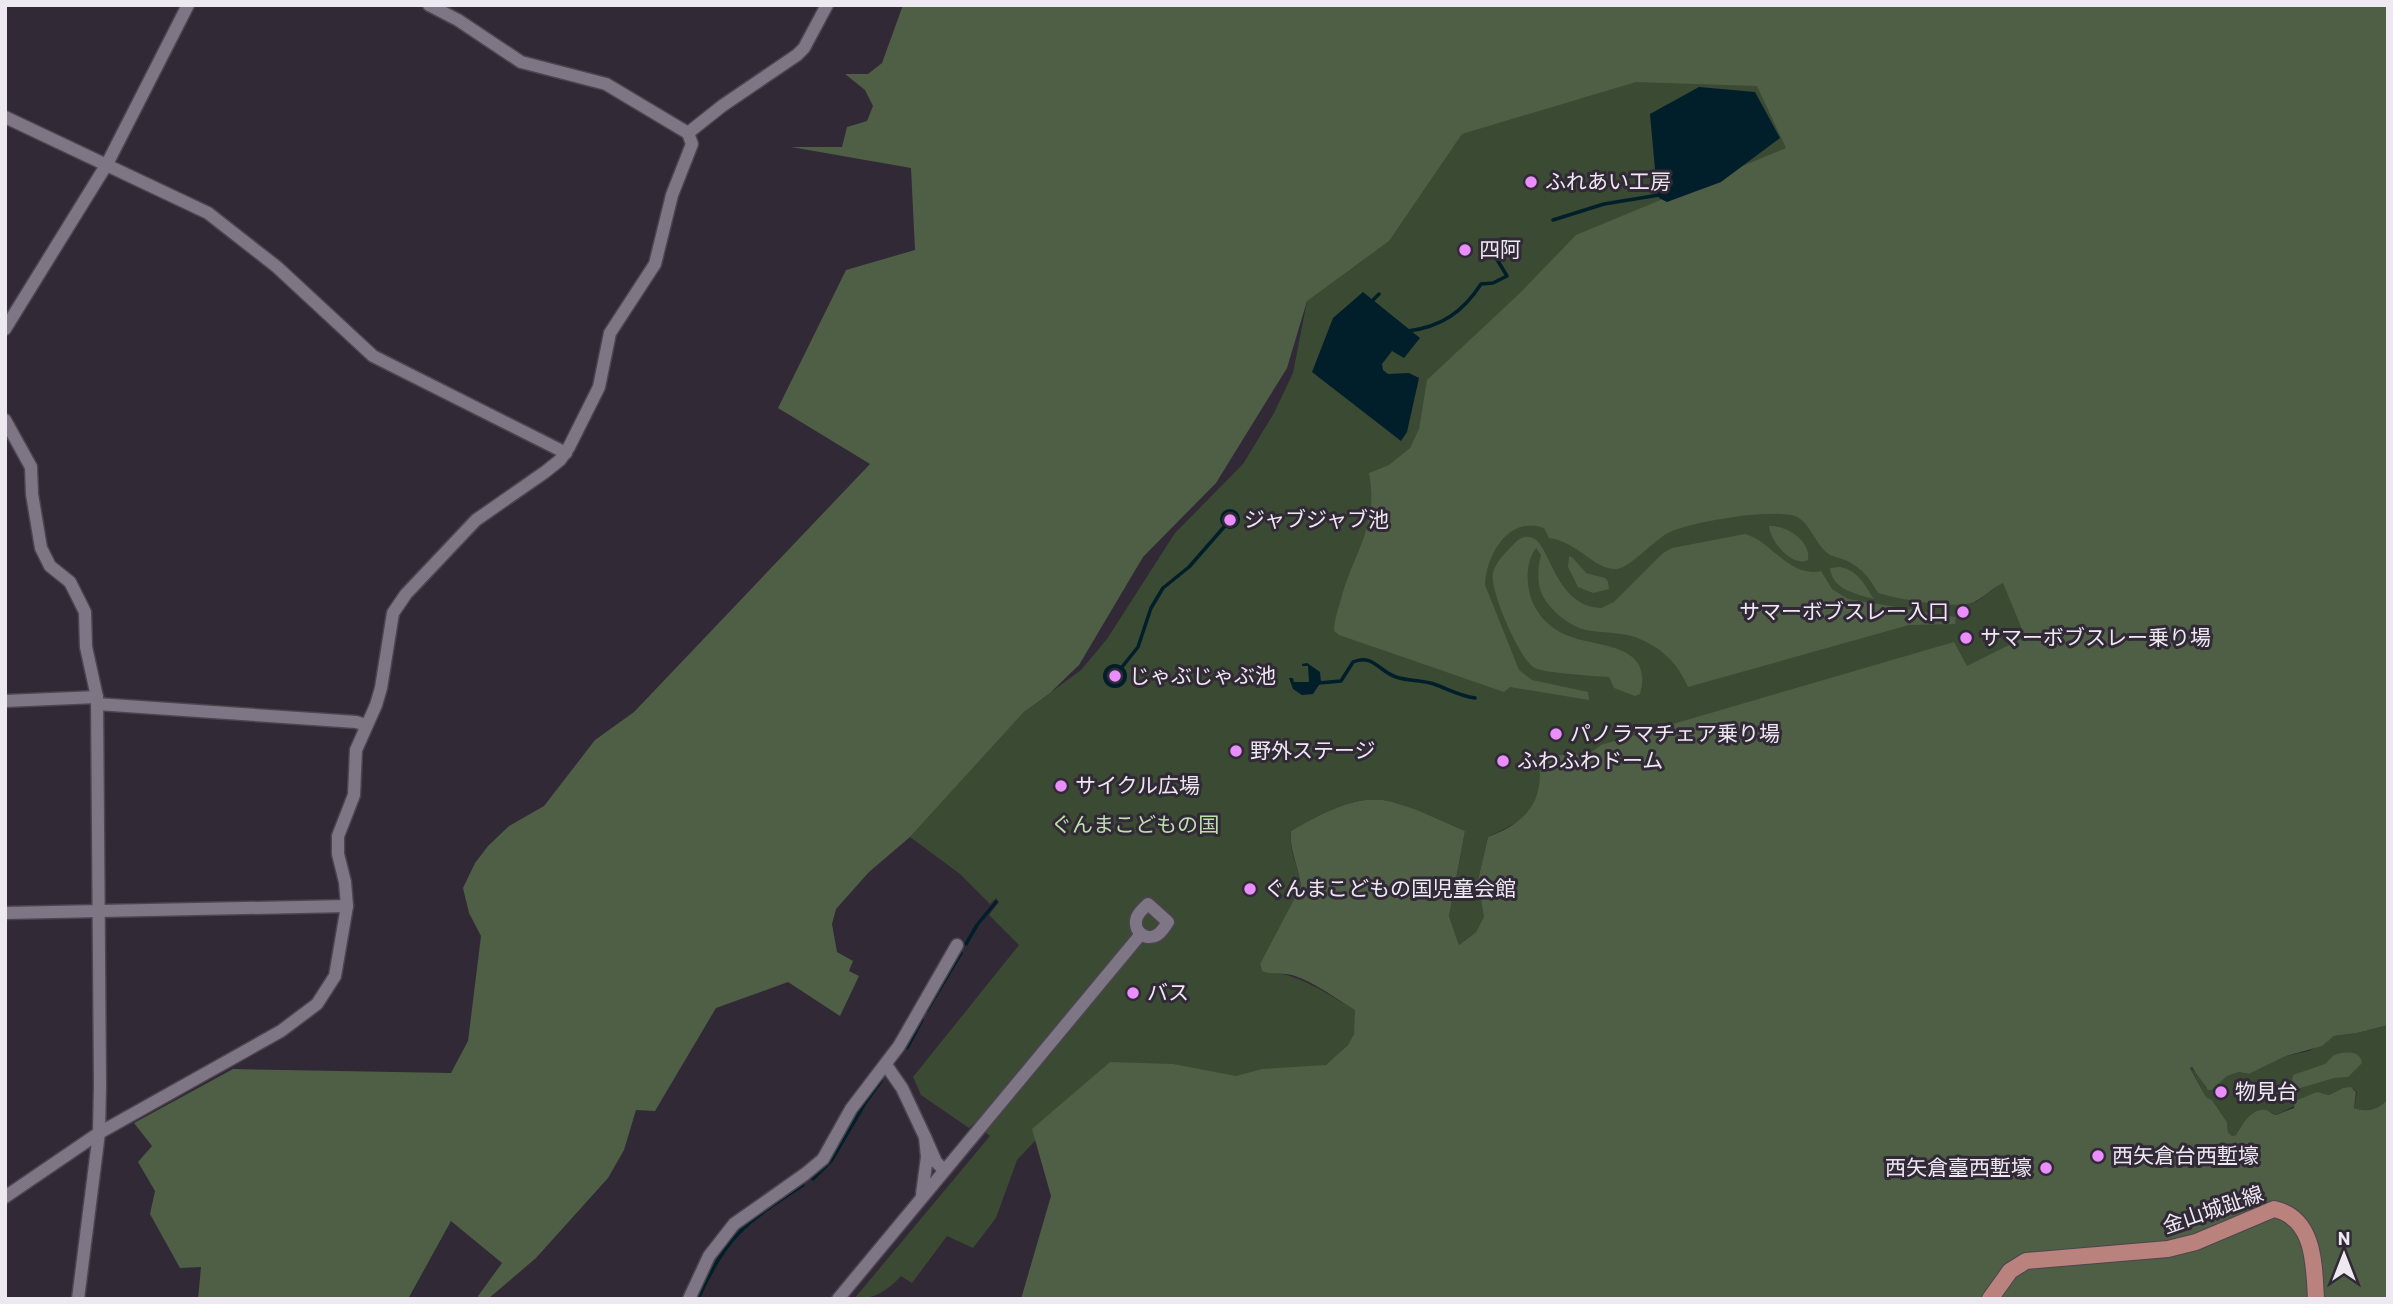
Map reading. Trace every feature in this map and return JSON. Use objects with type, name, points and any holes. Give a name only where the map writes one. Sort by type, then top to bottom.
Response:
[{"type":"main road","name":"金山城趾線","points":[[1990,1299],[2010,1271],[2026,1261],[2168,1249],[2196,1242],[2274,1209],[2301,1223],[2306,1231],[2313,1259],[2316,1299]]},
{"type":"street","points":[[5,329],[107,164],[188,5]]},
{"type":"street","points":[[5,1198],[99,1133],[242,1054],[292,1024],[317,1004],[335,976],[346,906],[338,836],[354,795],[356,750],[381,688],[391,620],[397,607],[476,520],[545,472],[566,453],[600,387],[610,333],[655,264],[672,195],[692,144],[688,133],[606,84],[521,62],[458,20],[429,5]]},
{"type":"street","points":[[688,133],[722,106],[797,55],[804,48],[827,5]]},
{"type":"street","points":[[5,117],[208,213],[276,267],[373,356],[566,453]]},
{"type":"street","points":[[5,420],[31,467],[32,494],[41,548],[50,566],[69,582],[85,612],[86,647],[97,701],[99,1133],[78,1299]]},
{"type":"street","points":[[5,701],[97,701],[366,725]]},
{"type":"street","points":[[5,913],[346,906]]},
{"type":"street","points":[[838,1299],[1140,934]]},
{"type":"street","points":[[689,1299],[717,1244],[740,1217],[817,1165],[857,1100],[886,1065],[957,944]]},
{"type":"street","points":[[886,1065],[907,1097],[936,1162],[944,1170]]},
{"type":"street","points":[[921,1198],[927,1157],[925,1137]]},
{"type":"green space","points":[[903,5],[2388,5],[2388,1025],[2334,1036],[2322,1046],[2286,1056],[2249,1074],[2239,1072],[2227,1076],[2212,1090],[2208,1090],[2192,1067],[2190,1068],[2206,1097],[2212,1100],[2227,1122],[2228,1132],[2232,1136],[2236,1135],[2256,1111],[2266,1110],[2276,1115],[2294,1108],[2295,1101],[2317,1092],[2329,1095],[2351,1087],[2356,1092],[2354,1108],[2364,1110],[2377,1108],[2388,1099],[2388,1299],[1021,1299],[1051,1196],[1032,1129],[1110,1062],[1173,1064],[1236,1076],[1262,1069],[1326,1065],[1348,1045],[1354,1034],[1355,1010],[1303,979],[1262,971],[1260,964],[1301,886],[1291,845],[1291,831],[1335,808],[1359,801],[1383,800],[1404,805],[1465,831],[1449,916],[1459,945],[1476,932],[1484,917],[1478,880],[1488,837],[1514,824],[1531,807],[1539,785],[1538,756],[1589,754],[1601,745],[1954,642],[1967,666],[2025,637],[2003,583],[1976,601],[1956,605],[1913,601],[1878,593],[1861,570],[1825,551],[1799,518],[1774,514],[1714,520],[1679,529],[1668,533],[1628,564],[1616,569],[1600,565],[1568,544],[1549,538],[1544,528],[1531,525],[1520,527],[1502,540],[1490,562],[1485,585],[1519,670],[1532,680],[1588,692],[1589,700],[1510,687],[1504,692],[1334,631],[1346,582],[1368,524],[1371,508],[1369,473],[1389,465],[1410,448],[1419,429],[1427,380],[1520,293],[1576,235],[1786,148],[1757,86],[1636,82],[1462,134],[1389,241],[1307,301],[1287,368],[1216,483],[1143,557],[1079,665],[1050,693],[1024,712],[910,837],[869,872],[836,909],[832,924],[837,952],[853,961],[849,971],[859,976],[840,1016],[788,982],[716,1008],[655,1111],[636,1110],[624,1150],[608,1178],[536,1258],[488,1299],[480,1299],[478,1296],[502,1263],[451,1221],[408,1299],[198,1299],[201,1267],[180,1268],[150,1214],[155,1191],[138,1162],[152,1146],[134,1123],[233,1069],[451,1073],[468,1041],[481,936],[469,913],[463,888],[475,863],[509,826],[544,806],[595,740],[634,712],[870,464],[778,408],[846,270],[915,250],[911,168],[791,147],[842,147],[847,127],[867,121],[873,106],[865,90],[845,74],[868,74],[882,63]]},
{"type":"green space","name":"ぐんまこどもの国","points":[[1627,54],[1789,63],[1828,144],[1377,648],[1442,670],[1476,583],[1480,552],[1510,522],[1657,527],[1794,505],[1976,602],[2003,582],[2025,637],[1999,716],[1518,822],[1488,837],[1478,880],[1485,917],[1476,932],[1459,945],[1449,916],[1465,831],[1414,809],[1383,800],[1347,804],[1312,819],[1291,831],[1291,845],[1301,886],[1260,965],[1262,971],[1300,979],[1355,1010],[1354,1033],[1345,1049],[1291,1087],[1152,1068],[1105,1066],[1017,1160],[996,1218],[973,1248],[947,1236],[912,1283],[901,1276],[880,1293],[868,1298],[854,1299],[990,1136],[974,1123],[969,1128],[921,1095],[913,1077],[1019,945],[989,915],[999,902],[996,898],[990,904],[960,874],[910,837],[1024,712],[1081,670],[1107,639],[1175,533],[1243,464],[1274,413],[1293,373],[1307,301],[1462,106]]},
{"type":"green space","points":[[1769,526],[1783,528],[1796,536],[1806,547],[1808,560],[1795,560],[1783,552],[1773,539]]},
{"type":"green space","points":[[1745,534],[1800,569],[1821,571],[1832,589],[1848,599],[1956,617],[1955,624],[1909,625],[1688,687],[1667,656],[1644,641],[1629,635],[1580,628],[1560,616],[1541,592],[1538,573],[1541,555],[1536,548],[1530,561],[1528,584],[1532,601],[1541,616],[1553,628],[1569,636],[1621,650],[1632,656],[1639,665],[1642,677],[1640,694],[1635,696],[1614,688],[1609,677],[1558,673],[1535,668],[1514,639],[1493,581],[1493,573],[1500,558],[1517,541],[1529,537],[1543,548],[1562,585],[1572,596],[1585,604],[1601,608],[1614,602],[1663,553],[1672,548]]},
{"type":"green space","points":[[1569,556],[1586,573],[1605,578],[1609,589],[1593,593],[1578,587],[1568,567]]},
{"type":"green space","points":[[1840,567],[1856,575],[1874,599],[1840,586],[1830,568]]},
{"type":"green space","points":[[2388,1025],[2388,1099],[2372,1109],[2354,1108],[2357,1092],[2343,1088],[2329,1095],[2321,1093],[2276,1115],[2268,1111],[2241,1126],[2236,1135],[2232,1136],[2228,1132],[2227,1122],[2212,1100],[2206,1097],[2190,1067],[2198,1074],[2206,1088],[2214,1088],[2227,1076],[2239,1072],[2249,1074],[2286,1056],[2309,1051],[2334,1036]]},
{"type":"green space","points":[[2352,1053],[2361,1059],[2362,1063],[2348,1077],[2334,1078],[2297,1089],[2291,1086],[2293,1075],[2325,1064],[2334,1055]]},
{"type":"water","points":[[1699,87],[1755,92],[1780,138],[1721,182],[1667,202],[1659,198],[1657,192],[1650,114]]},
{"type":"water","points":[[1363,292],[1420,338],[1404,358],[1392,351],[1382,364],[1383,370],[1388,374],[1409,373],[1419,378],[1407,432],[1401,441],[1312,372],[1333,318]]},
{"type":"water","name":"ジャブジャブ池","points":[[1230,509],[1237,512],[1240,519],[1237,526],[1230,529],[1223,526],[1220,519],[1223,512]]},
{"type":"water","points":[[1307,663],[1320,672],[1321,682],[1313,694],[1302,695],[1293,689],[1289,678],[1293,678],[1294,682],[1309,682],[1308,666],[1302,666]]},
{"type":"water","name":"じゃぶじゃぶ池","points":[[1115,664],[1123,668],[1127,676],[1123,684],[1115,688],[1107,684],[1103,676],[1107,668]]},
{"type":"waterway","points":[[1553,220],[1604,204],[1659,195]]},
{"type":"waterway","points":[[1408,331],[1441,322],[1467,303],[1481,284],[1493,283],[1507,276],[1490,248],[1506,239]]},
{"type":"waterway","points":[[1373,300],[1379,294]]},
{"type":"waterway","points":[[1122,667],[1138,647],[1151,608],[1163,588],[1189,567],[1224,527]]},
{"type":"waterway","points":[[1319,683],[1341,681],[1353,662],[1365,660],[1371,661],[1390,675],[1434,684],[1475,698]]},
{"type":"waterway","points":[[966,944],[996,902]]},
{"type":"waterway","points":[[927,1010],[961,953]]},
{"type":"waterway","points":[[907,1048],[922,1020]]},
{"type":"waterway","points":[[813,1179],[831,1161],[881,1081]]},
{"type":"waterway","points":[[698,1299],[718,1259],[740,1232],[767,1209],[803,1185]]},
{"type":"place","name":"ふれあい工房","points":[[1531,182]]},
{"type":"place","name":"四阿","points":[[1465,250]]},
{"type":"place","name":"ジャブジャブ池","points":[[1230,520]]},
{"type":"place","name":"サマーボブスレー入口","points":[[1963,612]]},
{"type":"place","name":"サマーボブスレー乗り場","points":[[1966,638]]},
{"type":"place","name":"じゃぶじゃぶ池","points":[[1115,676]]},
{"type":"place","name":"パノラマチェア乗り場","points":[[1556,734]]},
{"type":"place","name":"野外ステージ","points":[[1236,751]]},
{"type":"place","name":"ふわふわドーム","points":[[1503,761]]},
{"type":"place","name":"サイクル広場","points":[[1061,786]]},
{"type":"place","name":"ぐんまこどもの国児童会館","points":[[1250,889]]},
{"type":"place","name":"バス","points":[[1133,993]]},
{"type":"place","name":"物見台","points":[[2221,1092]]},
{"type":"place","name":"西矢倉台西塹壕","points":[[2098,1156]]},
{"type":"place","name":"西矢倉臺西塹壕","points":[[2046,1168]]}]
